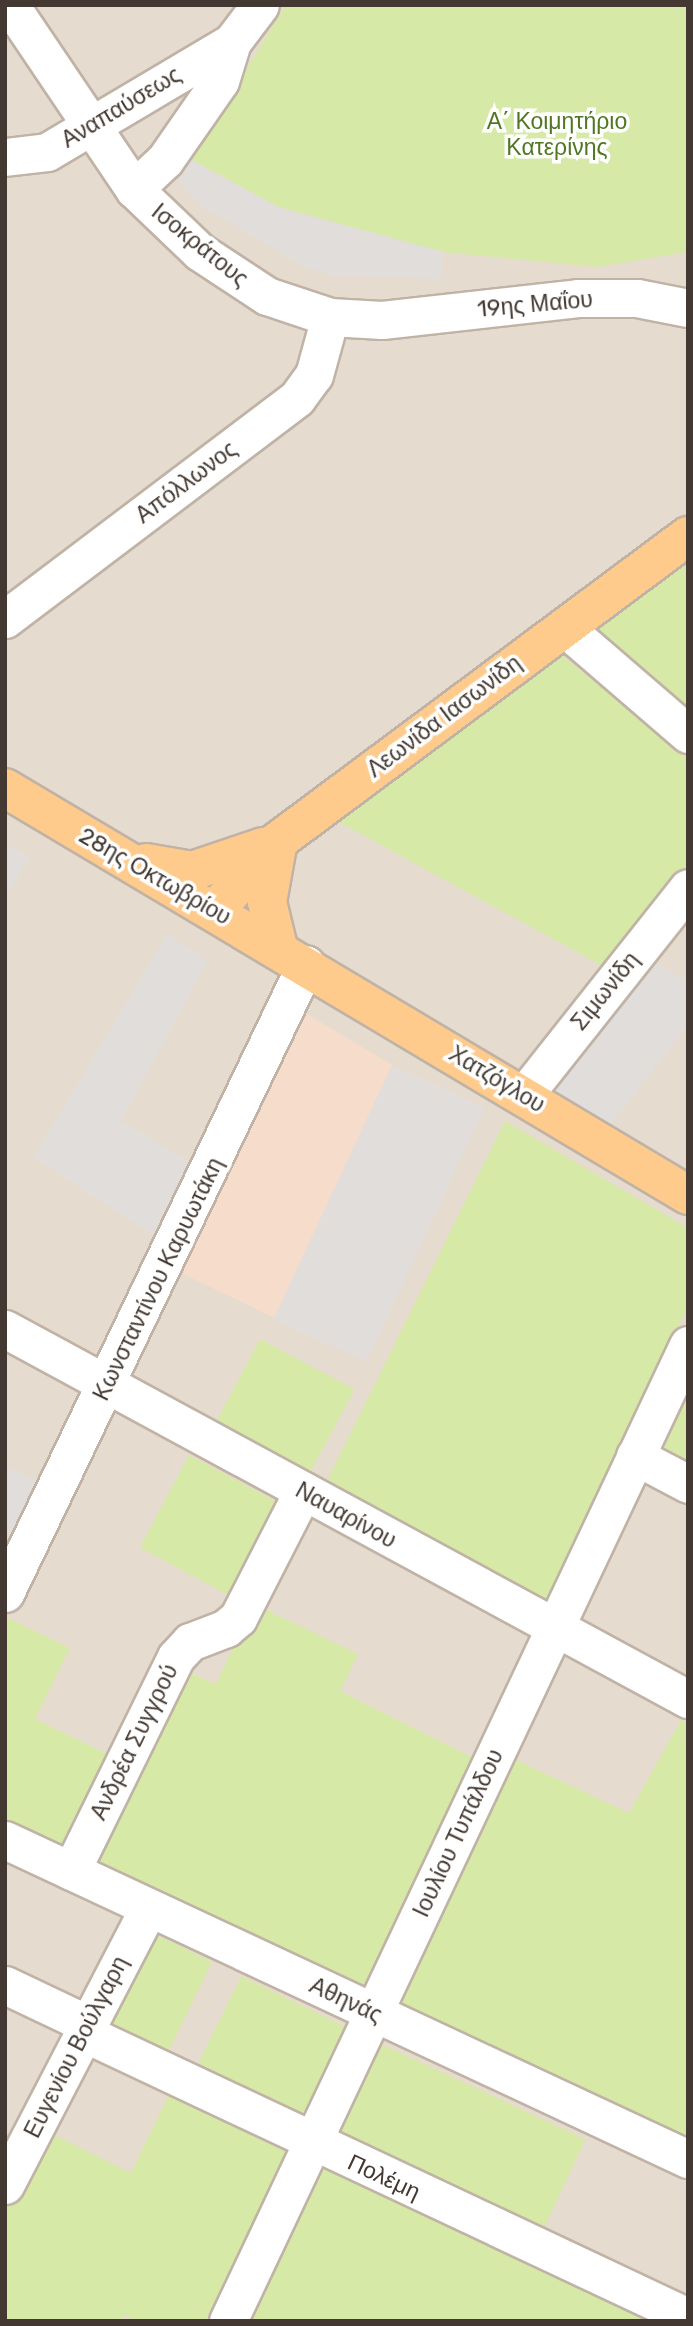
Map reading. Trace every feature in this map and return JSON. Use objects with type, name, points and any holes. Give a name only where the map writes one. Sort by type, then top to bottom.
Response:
[{"type":"main road","name":"Λεωνίδα Ιασωνίδη","points":[[214,911],[278,841],[688,536]]},
{"type":"main road","name":"28ης Οκτωβρίου","points":[[5,789],[292,956]]},
{"type":"main road","points":[[122,858],[191,871],[278,841],[267,902],[292,956]]},
{"type":"main road","name":"Χατζόγλου","points":[[292,956],[688,1195]]},
{"type":"street","points":[[10,5],[91,129]]},
{"type":"street","name":"Αναπαύσεως","points":[[134,189],[165,160],[220,81],[232,42],[260,5]]},
{"type":"street","name":"Αναπαύσεως","points":[[5,158],[47,152],[91,129],[232,42]]},
{"type":"street","name":"Ισοκράτους","points":[[91,129],[134,189],[168,224],[233,276],[267,296],[330,317],[382,320]]},
{"type":"street","name":"19ης Μαΐου","points":[[382,320],[578,298],[636,298],[688,308]]},
{"type":"street","name":"Απόλλωνος","points":[[5,619],[297,398],[314,376],[330,317]]},
{"type":"street","points":[[564,626],[688,733]]},
{"type":"street","name":"Σιμωνίδη","points":[[524,1096],[688,888]]},
{"type":"street","name":"Κωνσταντίνου Καρυωτάκη","points":[[5,1593],[107,1385],[292,956]]},
{"type":"street","name":"Ναυαρίνου","points":[[5,1329],[688,1699]]},
{"type":"street","name":"Ιουλίου Τυπάλδου","points":[[228,2321],[552,1627],[688,1345]]},
{"type":"street","points":[[635,1456],[688,1484]]},
{"type":"street","name":"Ανδρέα Συγγρού","points":[[71,1871],[176,1657],[190,1642],[226,1628],[238,1618],[303,1492]]},
{"type":"street","name":"Αθηνάς","points":[[5,1840],[688,2160]]},
{"type":"street","name":"Ευγενίου Βούλγαρη","points":[[5,2185],[148,1909]]},
{"type":"street","name":"Πολέμη","points":[[5,1984],[84,2028],[312,2143],[688,2317]]},
{"type":"shaded area","points":[[5,5],[688,5],[688,2321],[5,2321]]},
{"type":"shaded area","points":[[190,159],[278,207],[443,252],[441,279],[330,275],[303,266],[201,205],[175,179]]},
{"type":"shaded area","points":[[5,843],[29,857],[5,899]]},
{"type":"shaded area","points":[[167,934],[208,960],[121,1121],[189,1162],[157,1238],[34,1157]]},
{"type":"shaded area","points":[[646,956],[688,982],[688,1025],[603,1134],[537,1092]]},
{"type":"shaded area","points":[[297,1008],[392,1065],[484,1108],[365,1361],[181,1273]]},
{"type":"shaded area","points":[[392,1065],[484,1108],[366,1362],[274,1319]]},
{"type":"shaded area","points":[[5,1466],[43,1485],[5,1563]]},
{"type":"green space","name":"Α΄ Κοιμητήριο Κατερίνης","points":[[286,5],[688,5],[688,252],[596,267],[443,252],[278,207],[190,159]]},
{"type":"green space","points":[[688,558],[688,727],[588,638],[646,586]]},
{"type":"green space","points":[[557,651],[688,759],[688,872],[608,969],[339,822]]},
{"type":"green space","points":[[505,1121],[688,1228],[688,1306],[546,1606],[324,1487]]},
{"type":"green space","points":[[260,1339],[354,1389],[308,1477],[214,1426]]},
{"type":"green space","points":[[688,1389],[688,1465],[660,1450]]},
{"type":"green space","points":[[189,1455],[284,1506],[235,1598],[140,1548]]},
{"type":"green space","points":[[254,1604],[358,1654],[340,1691],[478,1760],[368,1988],[90,1858],[180,1668],[216,1684]]},
{"type":"green space","points":[[8,1618],[70,1648],[35,1719],[110,1755],[65,1849],[5,1820]]},
{"type":"green space","points":[[681,1720],[688,1723],[688,2144],[395,2004],[512,1758],[629,1813]]},
{"type":"green space","points":[[151,1932],[212,1962],[167,2055],[105,2025]]},
{"type":"green space","points":[[241,1976],[346,2027],[301,2121],[195,2069]]},
{"type":"green space","points":[[377,2042],[585,2139],[541,2234],[333,2137]]},
{"type":"green space","points":[[169,2094],[287,2152],[205,2321],[137,2321],[124,2315],[121,2321],[5,2321],[5,2211],[46,2131],[131,2173]]},
{"type":"green space","points":[[318,2166],[648,2320],[244,2321]]}]
